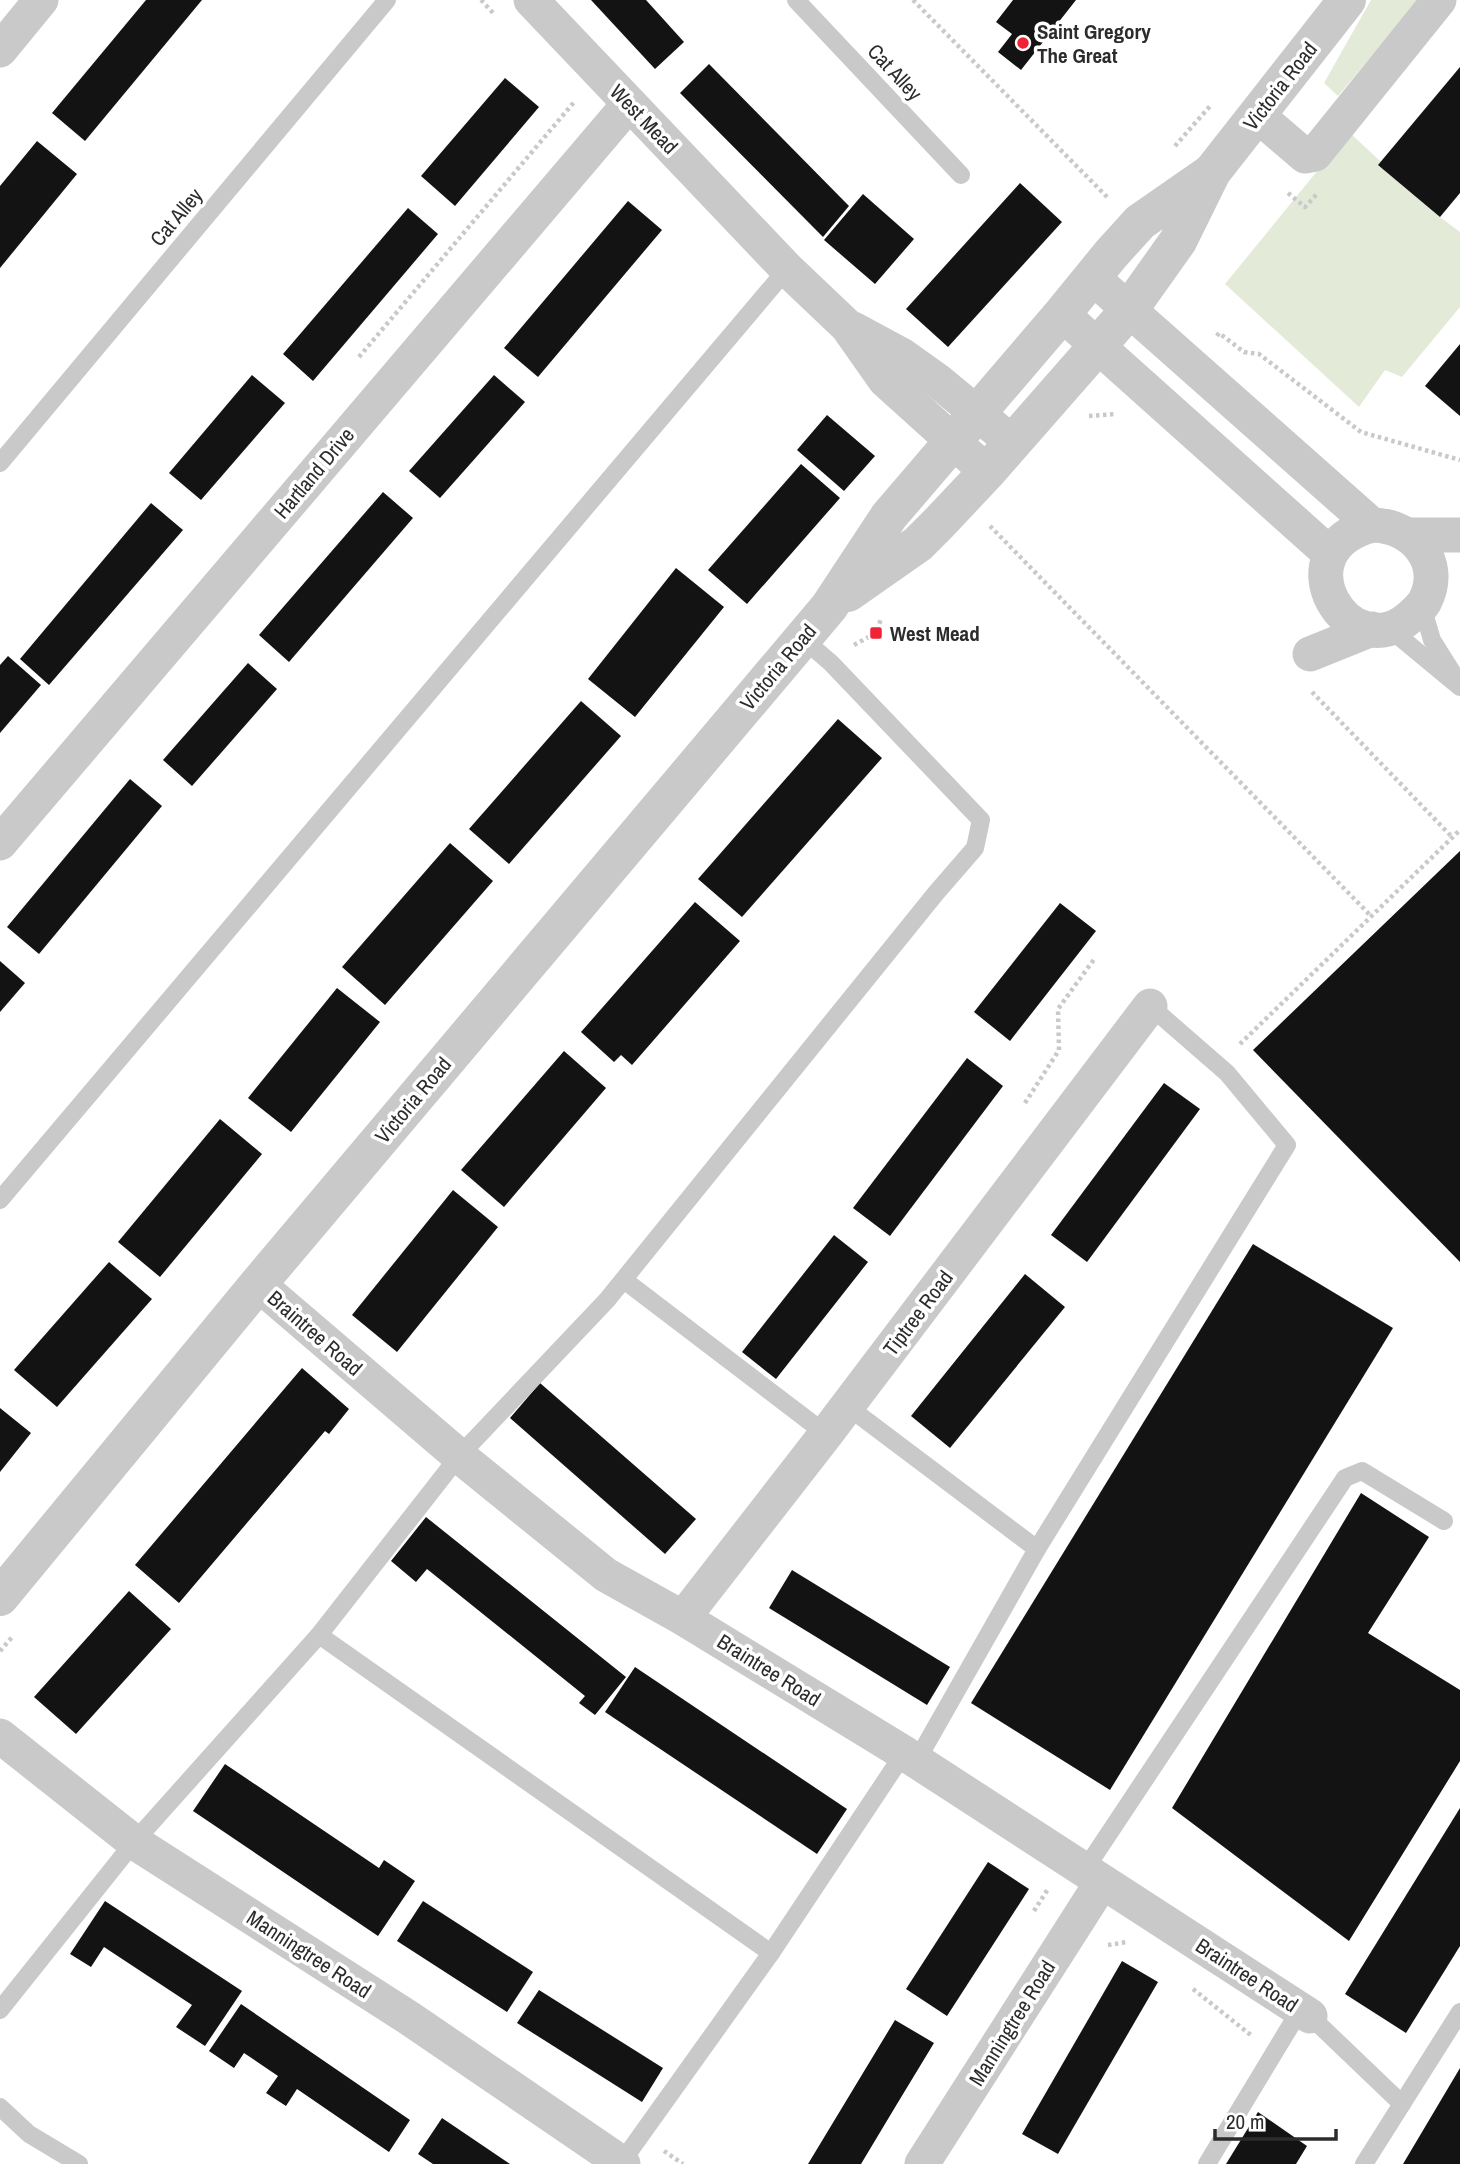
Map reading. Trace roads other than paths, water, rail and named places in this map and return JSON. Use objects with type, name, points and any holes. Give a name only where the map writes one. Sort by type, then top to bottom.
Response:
[{"type":"street","points":[[0,50],[41,0]]},
{"type":"street","name":"West Mead","points":[[531,0],[787,269],[847,326],[885,380],[987,472]]},
{"type":"street","name":"Victoria Road","points":[[829,607],[918,544],[987,472],[1129,310],[1178,241],[1212,172],[1347,0]]},
{"type":"street","points":[[1257,115],[1305,156],[1315,154],[1439,0]]},
{"type":"street","name":"Hartland Drive","points":[[0,843],[629,104]]},
{"type":"street","name":"Victoria Road","points":[[0,1597],[258,1284],[829,607],[889,516],[1091,277],[1140,222],[1212,172]]},
{"type":"street","points":[[1091,277],[1372,525]]},
{"type":"street","points":[[1062,314],[1329,553]]},
{"type":"street","name":"West Mead","points":[[847,326],[903,356],[938,380],[1013,443]]},
{"type":"street","points":[[1381,629],[1359,626],[1347,620],[1337,610],[1326,584],[1329,553],[1347,535],[1372,525],[1385,525],[1409,535],[1460,535]]},
{"type":"street","points":[[1330,598],[1310,654],[1402,624],[1437,594],[1428,561],[1409,535]]},
{"type":"street","name":"Tiptree Road","points":[[683,1618],[837,1420],[1150,1006]]},
{"type":"street","name":"Braintree Road","points":[[258,1284],[459,1456],[606,1575],[683,1618],[910,1758],[1305,2013]]},
{"type":"street","name":"Manningtree Road","points":[[0,1736],[134,1842],[409,2018],[622,2164]]},
{"type":"street","name":"Manningtree Road","points":[[922,2164],[1093,1876]]},
{"type":"lane","name":"Cat Alley","points":[[0,463],[387,0]]},
{"type":"lane","name":"Cat Alley","points":[[796,0],[961,175]]},
{"type":"lane","points":[[0,1200],[787,269]]},
{"type":"lane","points":[[1437,594],[1432,640],[1460,686]]},
{"type":"lane","points":[[1381,629],[1460,686]]},
{"type":"lane","points":[[0,2010],[134,1842],[319,1635],[459,1456],[624,1280],[975,848],[981,820],[831,663],[802,638]]},
{"type":"lane","points":[[622,2164],[910,1758],[1287,1145],[1227,1073],[1150,1006]]},
{"type":"lane","points":[[624,1280],[1037,1549]]},
{"type":"lane","points":[[1093,1876],[1345,1478],[1362,1471],[1444,1521]]},
{"type":"lane","points":[[319,1635],[771,1953]]},
{"type":"lane","points":[[1364,2164],[1460,2012]]},
{"type":"lane","points":[[1207,2164],[1274,2053],[1305,2013],[1402,2104]]},
{"type":"lane","points":[[0,2107],[29,2134],[79,2164]]},
{"type":"place","name":"Saint Gregory The Great","points":[[1023,43]]},
{"type":"place","name":"West Mead","points":[[876,633]]}]
